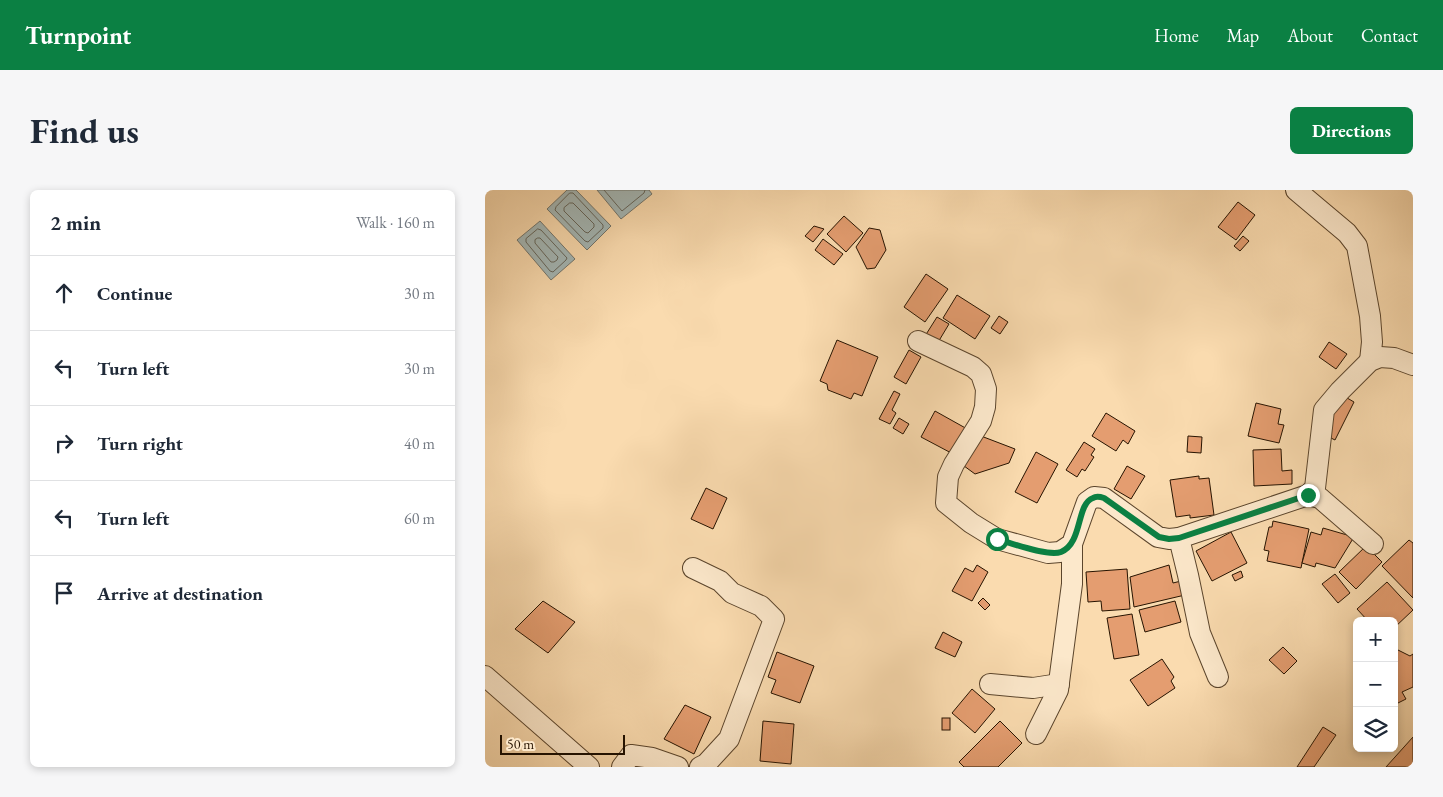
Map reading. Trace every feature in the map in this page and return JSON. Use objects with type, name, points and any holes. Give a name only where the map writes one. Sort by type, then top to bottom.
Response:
[{"type":"street","points":[[1296,190],[1347,233],[1357,246],[1370,316],[1372,342],[1370,362]]},
{"type":"street","points":[[918,341],[973,367],[981,374],[986,389],[985,406],[981,421],[954,464],[948,478],[946,503],[971,523],[997,539],[1048,553],[1060,552],[1072,544]]},
{"type":"street","points":[[1036,734],[1058,690],[1072,584],[1072,544],[1087,502],[1094,497],[1104,498],[1159,537],[1169,539],[1179,538],[1308,495],[1315,488],[1324,410],[1340,391],[1370,362],[1380,357],[1394,358],[1413,365]]},
{"type":"street","points":[[1308,495],[1320,498],[1373,544]]},
{"type":"street","points":[[1179,538],[1189,575],[1199,633],[1218,677]]},
{"type":"street","points":[[693,568],[720,581],[731,594],[761,606],[774,619],[729,739],[706,764],[700,767]]},
{"type":"street","points":[[485,676],[589,767]]},
{"type":"street","points":[[990,684],[1033,688],[1059,684]]},
{"type":"street","points":[[622,767],[631,755],[652,758],[678,767]]},
{"type":"water","points":[[567,190],[576,190],[611,226],[587,250],[547,209]]},
{"type":"water","points":[[597,190],[649,190],[652,194],[621,219]]},
{"type":"water","points":[[540,221],[575,259],[551,280],[517,240]]},
{"type":"building","points":[[1238,202],[1255,215],[1236,240],[1218,227]]},
{"type":"building","points":[[844,216],[863,233],[846,252],[827,234]]},
{"type":"building","points":[[814,226],[824,229],[813,242],[805,236]]},
{"type":"building","points":[[869,228],[880,230],[886,250],[875,268],[867,269],[856,247]]},
{"type":"building","points":[[1243,236],[1249,241],[1240,251],[1234,246]]},
{"type":"building","points":[[823,239],[843,254],[834,265],[815,250]]},
{"type":"building","points":[[926,274],[948,289],[925,322],[904,307]]},
{"type":"building","points":[[957,295],[990,316],[975,339],[943,318]]},
{"type":"building","points":[[999,316],[1008,322],[1000,334],[991,328]]},
{"type":"building","points":[[937,317],[949,324],[937,344],[925,336]]},
{"type":"building","points":[[837,340],[878,357],[862,396],[854,393],[851,399],[828,390],[827,384],[820,381]]},
{"type":"building","points":[[1329,342],[1347,354],[1336,369],[1319,357]]},
{"type":"building","points":[[909,350],[921,357],[906,384],[894,377]]},
{"type":"building","points":[[894,391],[900,394],[892,410],[896,413],[890,424],[879,419]]},
{"type":"building","points":[[1342,395],[1354,402],[1335,440],[1323,434]]},
{"type":"building","points":[[1256,403],[1281,409],[1278,424],[1284,425],[1279,443],[1248,436]]},
{"type":"building","points":[[935,411],[969,430],[955,455],[921,437]]},
{"type":"building","points":[[1106,413],[1135,431],[1128,444],[1123,440],[1116,451],[1092,436]]},
{"type":"building","points":[[899,418],[909,424],[903,434],[893,428]]},
{"type":"building","points":[[981,436],[1015,449],[1009,463],[975,474],[960,463]]},
{"type":"building","points":[[1188,436],[1202,437],[1201,453],[1187,452]]},
{"type":"building","points":[[1084,442],[1095,449],[1091,455],[1094,457],[1085,471],[1082,469],[1077,477],[1066,470]]},
{"type":"building","points":[[1281,449],[1282,471],[1292,470],[1292,484],[1254,486],[1253,450]]},
{"type":"building","points":[[1036,452],[1058,464],[1037,503],[1015,492]]},
{"type":"building","points":[[1127,466],[1145,476],[1131,499],[1114,489]]},
{"type":"building","points":[[1199,476],[1199,479],[1209,478],[1214,515],[1190,518],[1190,515],[1176,517],[1170,480]]},
{"type":"building","points":[[706,488],[727,498],[713,529],[691,519]]},
{"type":"building","points":[[1273,521],[1309,529],[1301,568],[1267,561],[1269,551],[1264,550],[1269,527],[1272,527]]},
{"type":"building","points":[[1323,528],[1354,537],[1335,568],[1316,563],[1315,567],[1302,563],[1311,532],[1321,535]]},
{"type":"building","points":[[1231,532],[1247,563],[1212,581],[1196,551]]},
{"type":"building","points":[[1409,540],[1413,543],[1413,598],[1382,566]]},
{"type":"building","points":[[1366,546],[1382,562],[1356,589],[1339,572]]},
{"type":"building","points":[[977,565],[988,572],[972,601],[952,591],[965,568],[973,572]]},
{"type":"building","points":[[1169,565],[1173,583],[1181,581],[1185,595],[1134,607],[1130,577]]},
{"type":"building","points":[[1127,569],[1130,609],[1102,611],[1101,601],[1088,602],[1086,572]]},
{"type":"building","points":[[1241,571],[1243,577],[1235,581],[1232,575]]},
{"type":"building","points":[[1335,574],[1350,593],[1338,603],[1322,584]]},
{"type":"building","points":[[1387,582],[1413,610],[1398,624],[1398,617],[1364,617],[1357,609]]},
{"type":"building","points":[[983,598],[990,605],[985,610],[978,603]]},
{"type":"building","points":[[543,601],[575,622],[548,653],[515,629]]},
{"type":"building","points":[[1175,601],[1181,622],[1145,632],[1139,610]]},
{"type":"building","points":[[1132,614],[1139,655],[1114,659],[1107,618]]},
{"type":"building","points":[[943,632],[962,642],[955,657],[935,648]]},
{"type":"building","points":[[1283,647],[1297,661],[1284,674],[1269,660]]},
{"type":"building","points":[[1398,650],[1410,656],[1413,654],[1413,687],[1402,692],[1406,699],[1398,703]]},
{"type":"building","points":[[777,652],[814,666],[800,703],[771,693],[776,680],[768,677]]},
{"type":"building","points":[[1162,659],[1174,677],[1171,681],[1175,688],[1148,706],[1130,680]]},
{"type":"building","points":[[972,689],[995,709],[975,733],[952,713]]},
{"type":"building","points":[[685,705],[711,717],[694,754],[664,739]]},
{"type":"building","points":[[942,718],[950,718],[950,730],[942,730]]},
{"type":"building","points":[[763,721],[794,724],[791,764],[760,761]]},
{"type":"building","points":[[1000,721],[1022,743],[998,767],[964,767],[959,762]]},
{"type":"building","points":[[1323,727],[1336,735],[1314,767],[1297,767]]},
{"type":"building","points":[[1413,737],[1413,767],[1386,767]]},
{"type":"route","points":[[997,539],[1048,553],[1060,552],[1072,544],[1087,502],[1094,497],[1104,498],[1159,537],[1169,539],[1179,538],[1308,495]]}]
